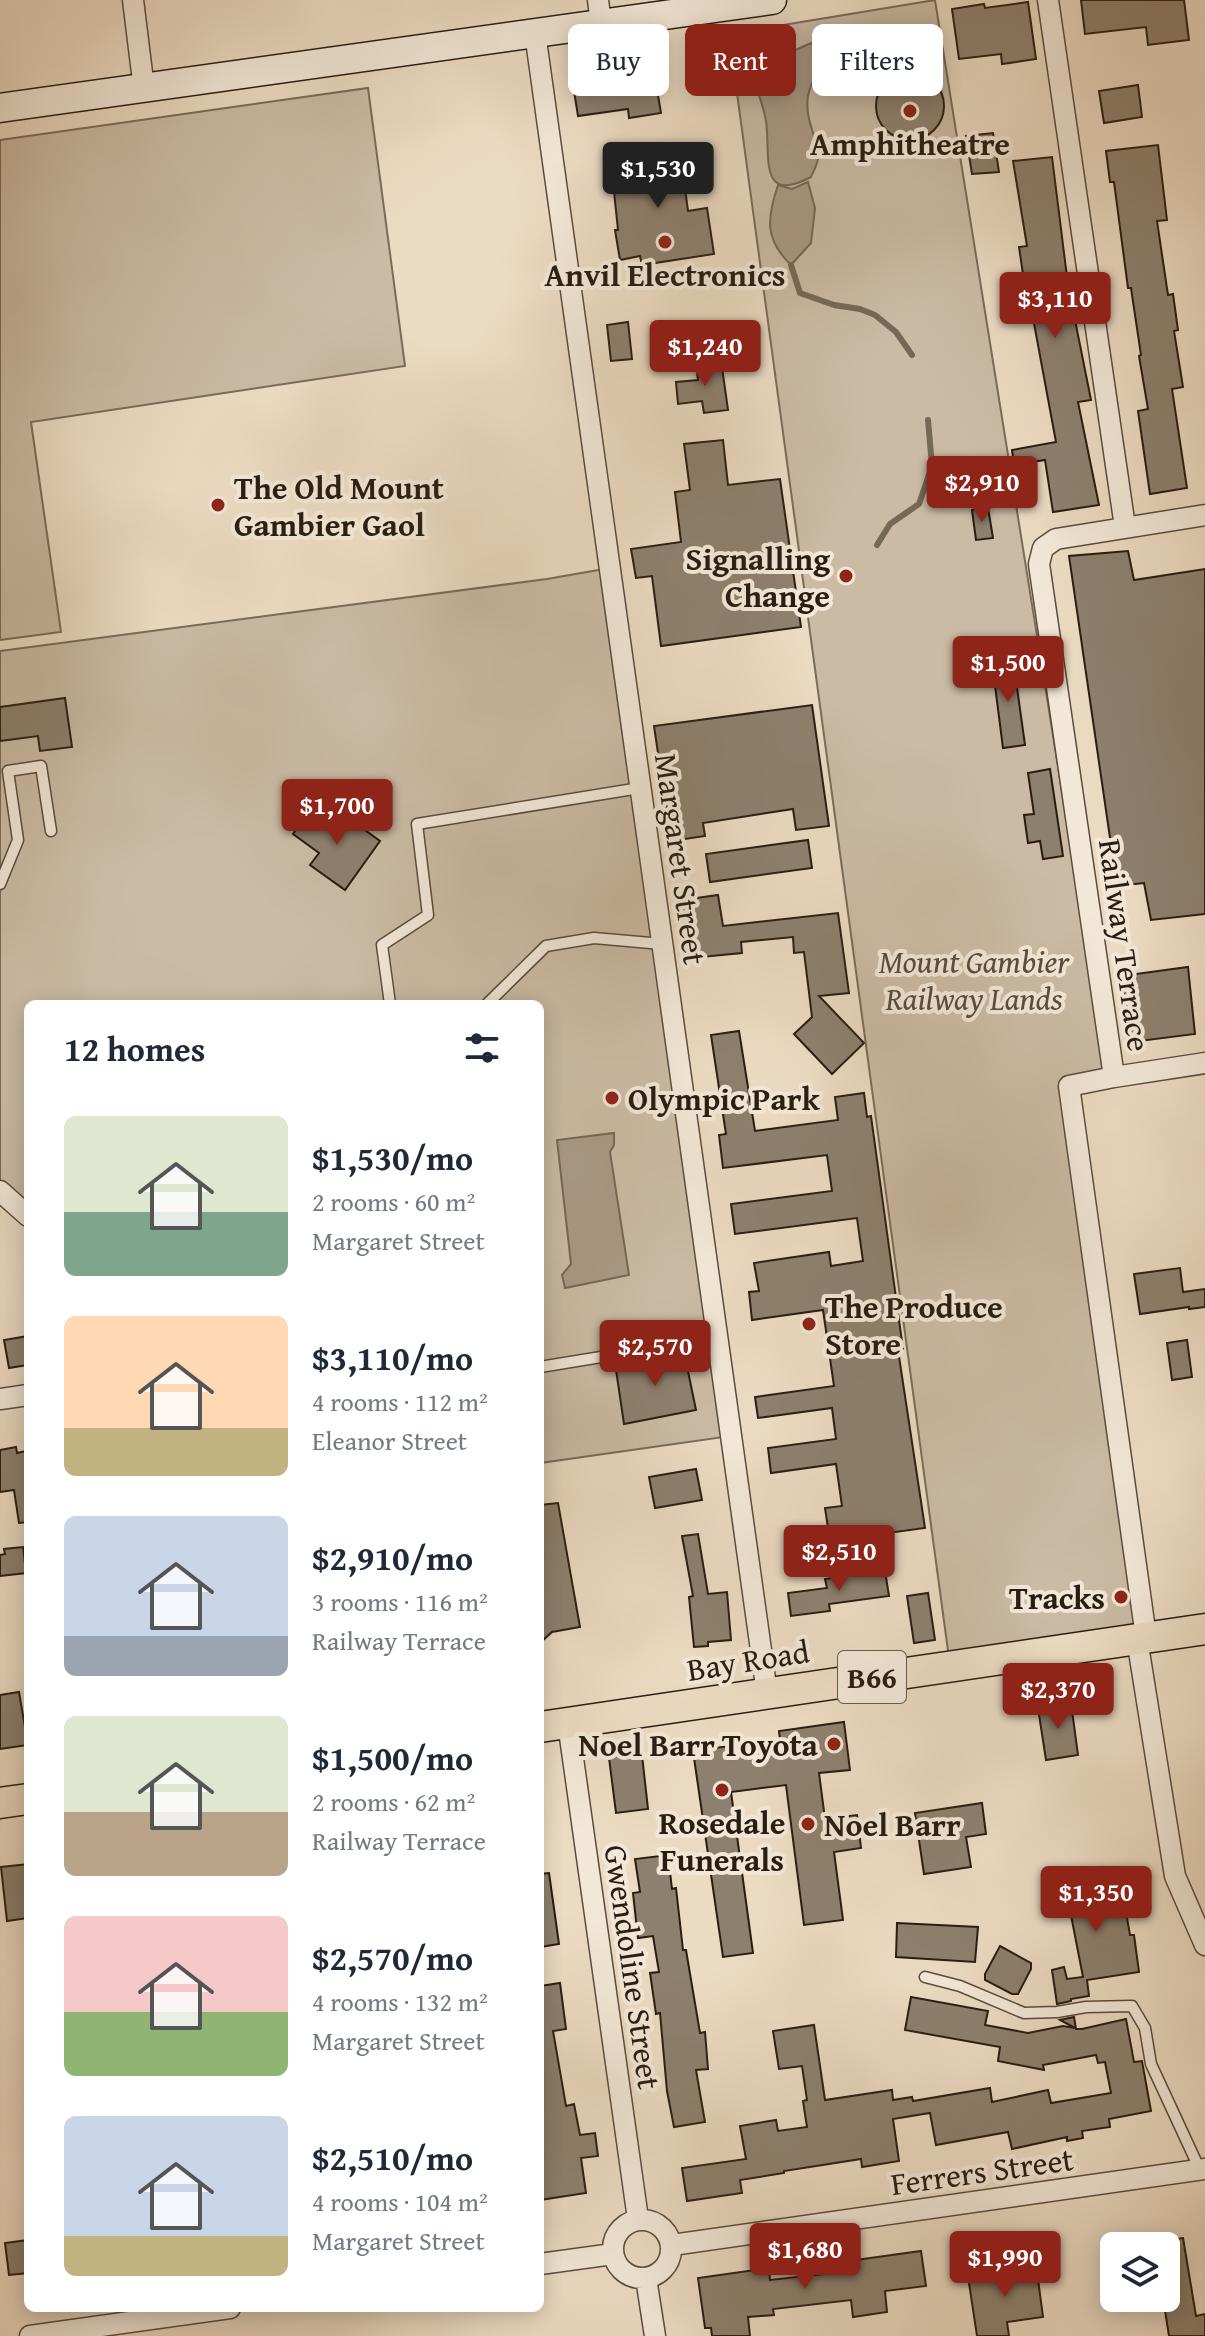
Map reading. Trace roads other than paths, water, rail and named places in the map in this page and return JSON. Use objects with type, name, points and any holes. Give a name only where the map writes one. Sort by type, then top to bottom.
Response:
[{"type":"main road","name":"Bay Road","points":[[554,1725],[1205,1629]]},
{"type":"main road","points":[[0,1803],[24,1800]]},
{"type":"street","points":[[133,0],[144,89]]},
{"type":"street","points":[[0,108],[535,33],[599,12],[772,0]]},
{"type":"street","points":[[1048,0],[1125,527]]},
{"type":"street","name":"Margaret Street","points":[[535,33],[767,1693]]},
{"type":"street","name":"Railway Terrace","points":[[1142,1638],[1069,1086],[1114,1077],[1039,564],[1043,548],[1056,539],[1205,515]]},
{"type":"street","points":[[1114,1077],[1205,1063]]},
{"type":"street","points":[[0,1191],[24,1212]]},
{"type":"street","points":[[0,1399],[24,1396]]},
{"type":"street","points":[[1142,1638],[1175,1876],[1205,1945]]},
{"type":"street","name":"Gwendoline Street","points":[[554,1725],[638,2219]]},
{"type":"street","name":"Ferrers Street","points":[[672,2245],[1202,2170]]},
{"type":"street","points":[[638,2219],[660,2225],[668,2233],[672,2245],[665,2267],[646,2278],[624,2272],[613,2254],[613,2241],[619,2230],[627,2222],[638,2219]]},
{"type":"street","points":[[544,2263],[613,2254]]},
{"type":"street","points":[[646,2278],[655,2336]]},
{"type":"street","points":[[30,2336],[201,2312]]},
{"type":"lane","points":[[0,884],[18,840],[8,771],[41,766],[51,831]]},
{"type":"lane","points":[[389,1000],[382,945],[428,915],[417,824],[640,788]]},
{"type":"lane","points":[[491,1000],[546,946],[594,938],[662,944]]},
{"type":"lane","points":[[544,1366],[717,1338]]},
{"type":"lane","points":[[925,1977],[960,1986],[1024,2013],[1132,2006],[1145,2028],[1151,2064],[1202,2170]]},
{"type":"waterway","points":[[791,265],[800,293],[875,315],[896,332],[912,355]]},
{"type":"waterway","points":[[877,545],[890,524],[919,504],[932,466],[928,420]]},
{"type":"place","name":"Amphitheatre","points":[[910,111]]},
{"type":"place","name":"Anvil Electronics","points":[[665,242]]},
{"type":"place","name":"The Old Mount Gambier Gaol","points":[[218,505]]},
{"type":"place","name":"Signalling Change","points":[[846,576]]},
{"type":"place","name":"Olympic Park","points":[[612,1098]]},
{"type":"place","name":"The Produce Store","points":[[809,1324]]},
{"type":"place","name":"Tracks","points":[[1121,1597]]},
{"type":"place","name":"Noel Barr Toyota","points":[[834,1744]]},
{"type":"place","name":"Rosedale Funerals","points":[[722,1790]]},
{"type":"place","name":"Noel Barr","points":[[808,1824]]},
{"type":"park label","name":"Mount Gambier Railway Lands","points":[[974,980]]}]
